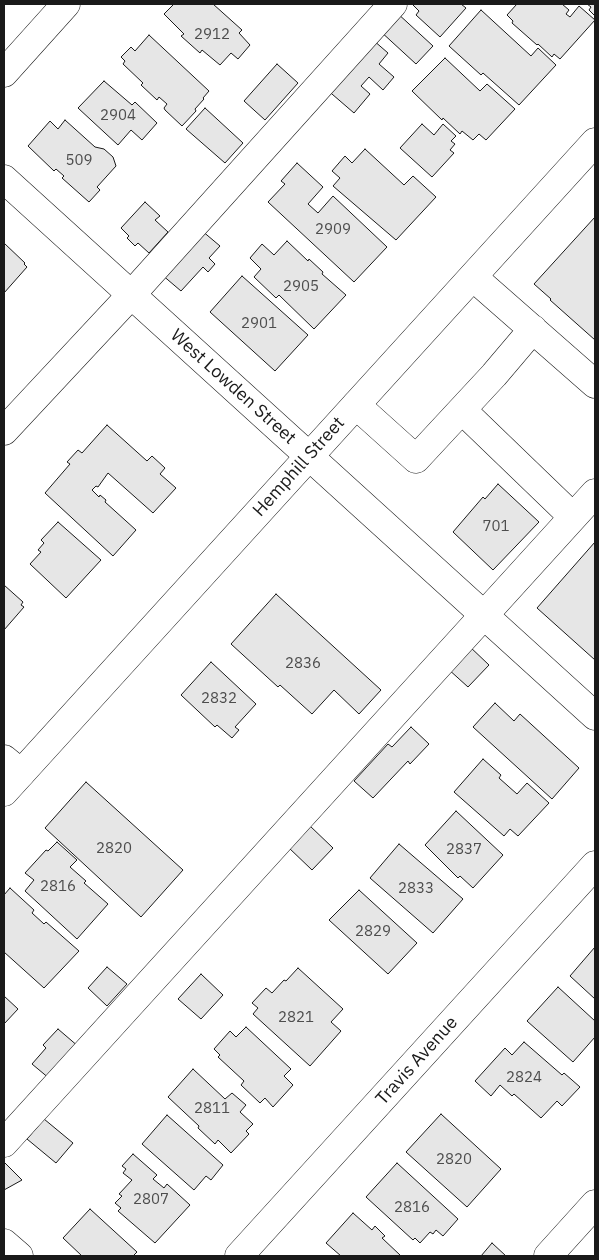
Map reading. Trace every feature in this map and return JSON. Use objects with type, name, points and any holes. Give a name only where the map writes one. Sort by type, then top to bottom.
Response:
[{"type":"street","points":[[4,73],[66,4]]},
{"type":"street","points":[[4,431],[131,295],[393,4]]},
{"type":"street","name":"Hemphill Street","points":[[9,774],[309,456],[595,142]]},
{"type":"street","name":"West Lowden Street","points":[[4,179],[595,716]]},
{"type":"street","points":[[473,277],[595,384]]},
{"type":"street","points":[[356,405],[416,459],[533,329]]},
{"type":"street","points":[[462,410],[574,517]]},
{"type":"street","points":[[4,1143],[595,493]]},
{"type":"street","name":"Travis Avenue","points":[[239,1256],[595,865]]},
{"type":"street","points":[[548,1256],[595,1204]]},
{"type":"street","points":[[4,1243],[19,1256]]},
{"type":"building","points":[[174,4],[213,4],[242,30],[239,33],[250,45],[238,59],[231,53],[220,65],[202,50],[200,53],[181,36],[184,34],[164,14]]},
{"type":"building","points":[[414,4],[461,4],[466,8],[440,37],[416,15],[419,11]]},
{"type":"building","points":[[517,4],[562,4],[569,10],[566,14],[570,17],[579,6],[595,20],[560,59],[554,54],[552,57],[512,23],[513,21],[507,15]]},
{"type":"building","points":[[587,4],[595,4],[595,16],[589,10],[591,7]]},
{"type":"building","points":[[481,10],[531,56],[538,48],[556,65],[519,105],[483,73],[481,75],[449,46]]},
{"type":"building","points":[[396,12],[433,46],[416,64],[379,30]]},
{"type":"building","points":[[149,35],[209,91],[195,109],[196,111],[182,126],[165,110],[164,108],[167,104],[159,97],[157,100],[123,64],[125,61],[121,57],[131,47],[135,51]]},
{"type":"building","points":[[373,40],[388,53],[379,64],[394,77],[383,90],[369,77],[361,86],[370,94],[354,113],[325,88]]},
{"type":"building","points":[[445,58],[480,91],[487,84],[515,109],[486,140],[479,134],[473,140],[462,131],[460,134],[443,118],[442,120],[412,91]]},
{"type":"building","points":[[277,64],[298,83],[265,120],[244,101]]},
{"type":"building","points":[[104,81],[132,105],[135,102],[157,123],[142,140],[131,130],[118,145],[78,108]]},
{"type":"building","points":[[205,108],[243,143],[225,163],[186,129]]},
{"type":"building","points":[[65,120],[95,147],[104,149],[113,157],[116,166],[97,187],[100,190],[89,202],[62,178],[64,176],[56,169],[54,171],[28,146],[50,121],[58,129]]},
{"type":"building","points":[[422,124],[434,135],[443,124],[456,136],[451,141],[455,144],[450,150],[454,153],[432,177],[400,148]]},
{"type":"building","points":[[365,149],[404,185],[413,176],[436,197],[396,240],[333,186],[340,178],[332,171],[345,156],[352,163]]},
{"type":"building","points":[[297,163],[323,187],[308,204],[318,213],[333,196],[387,247],[354,282],[268,202],[285,184],[281,181]]},
{"type":"building","points":[[145,202],[160,216],[155,220],[168,232],[149,253],[138,243],[135,246],[121,228]]},
{"type":"building","points":[[595,217],[595,340],[534,284]]},
{"type":"building","points":[[201,230],[220,246],[209,258],[215,264],[208,272],[203,267],[181,291],[161,274]]},
{"type":"building","points":[[287,241],[308,261],[309,259],[323,272],[322,274],[346,295],[314,329],[279,295],[276,298],[254,277],[261,269],[250,258],[262,244],[274,255]]},
{"type":"building","points":[[4,243],[27,267],[4,293]]},
{"type":"building","points":[[242,276],[308,335],[275,371],[210,312]]},
{"type":"building","points":[[107,425],[147,461],[152,456],[165,468],[160,474],[176,488],[153,513],[108,473],[98,487],[96,486],[92,490],[99,497],[100,495],[106,500],[105,502],[136,530],[113,556],[45,493],[70,464],[67,462],[78,450],[82,453]]},
{"type":"building","points":[[498,484],[539,522],[493,570],[453,532],[483,497],[485,499]]},
{"type":"building","points":[[58,522],[101,560],[66,598],[30,564],[41,552],[38,550],[44,543],[41,540]]},
{"type":"building","points":[[595,542],[595,660],[537,608]]},
{"type":"building","points":[[4,585],[23,602],[21,605],[24,607],[4,630]]},
{"type":"building","points":[[276,594],[381,690],[359,714],[334,690],[312,714],[280,685],[278,687],[231,644]]},
{"type":"building","points":[[468,645],[489,665],[468,687],[447,668]]},
{"type":"building","points":[[211,662],[256,704],[235,727],[239,730],[232,738],[217,725],[215,727],[181,695]]},
{"type":"building","points":[[495,703],[514,721],[520,714],[579,768],[552,799],[473,727]]},
{"type":"building","points":[[411,727],[429,744],[410,764],[408,761],[373,798],[354,781],[388,744],[392,747]]},
{"type":"building","points":[[483,759],[501,775],[499,778],[517,794],[527,783],[549,803],[518,836],[510,829],[504,836],[454,792]]},
{"type":"building","points":[[86,782],[183,870],[141,917],[45,828]]},
{"type":"building","points":[[456,811],[503,855],[473,888],[460,876],[458,878],[425,845]]},
{"type":"building","points":[[309,825],[333,848],[312,870],[288,847]]},
{"type":"building","points":[[57,842],[77,860],[70,867],[86,881],[84,883],[108,904],[77,939],[25,891],[34,880],[25,873],[46,850],[48,851]]},
{"type":"building","points":[[399,844],[463,899],[433,933],[370,878]]},
{"type":"building","points":[[10,888],[34,910],[32,913],[44,924],[46,922],[79,951],[44,988],[4,952],[4,895]]},
{"type":"building","points":[[359,890],[417,943],[388,974],[329,920]]},
{"type":"building","points":[[595,947],[595,999],[570,976]]},
{"type":"building","points":[[107,967],[127,984],[107,1006],[88,988]]},
{"type":"building","points":[[298,968],[343,1009],[331,1022],[341,1031],[310,1066],[253,1014],[258,1008],[252,1003],[266,988],[272,993]]},
{"type":"building","points":[[201,974],[223,995],[201,1019],[178,999]]},
{"type":"building","points":[[558,987],[595,1021],[595,1037],[573,1062],[527,1021]]},
{"type":"building","points":[[4,996],[18,1009],[4,1024]]},
{"type":"building","points":[[246,1027],[291,1069],[284,1076],[293,1085],[273,1107],[265,1098],[260,1103],[241,1085],[244,1081],[218,1057],[220,1055],[214,1049],[230,1031],[236,1037]]},
{"type":"building","points":[[58,1029],[79,1047],[50,1079],[32,1064],[46,1048],[43,1045]]},
{"type":"building","points":[[524,1042],[562,1075],[564,1073],[580,1087],[562,1106],[557,1101],[541,1118],[514,1094],[512,1096],[500,1085],[491,1096],[475,1081],[505,1048],[512,1055]]},
{"type":"building","points":[[193,1069],[225,1099],[232,1093],[246,1105],[240,1112],[253,1124],[246,1131],[249,1134],[231,1153],[218,1140],[215,1144],[168,1097]]},
{"type":"building","points":[[441,1114],[501,1169],[467,1207],[406,1152]]},
{"type":"building","points":[[167,1115],[223,1165],[211,1180],[206,1176],[194,1190],[142,1144]]},
{"type":"building","points":[[44,1119],[73,1143],[56,1163],[27,1139]]},
{"type":"building","points":[[133,1154],[157,1175],[153,1179],[164,1188],[167,1184],[190,1205],[155,1243],[118,1211],[121,1208],[115,1203],[122,1196],[119,1194],[132,1180],[123,1173],[126,1169],[122,1166]]},
{"type":"building","points":[[4,1162],[22,1180],[4,1190]]},
{"type":"building","points":[[397,1163],[458,1219],[443,1236],[436,1230],[433,1234],[430,1232],[420,1243],[415,1238],[413,1240],[366,1197]]},
{"type":"building","points":[[90,1209],[137,1252],[133,1256],[82,1256],[63,1238]]},
{"type":"building","points":[[353,1213],[372,1230],[375,1226],[385,1236],[382,1238],[400,1255],[341,1256],[326,1243]]},
{"type":"building","points":[[492,1243],[506,1256],[481,1256]]}]
